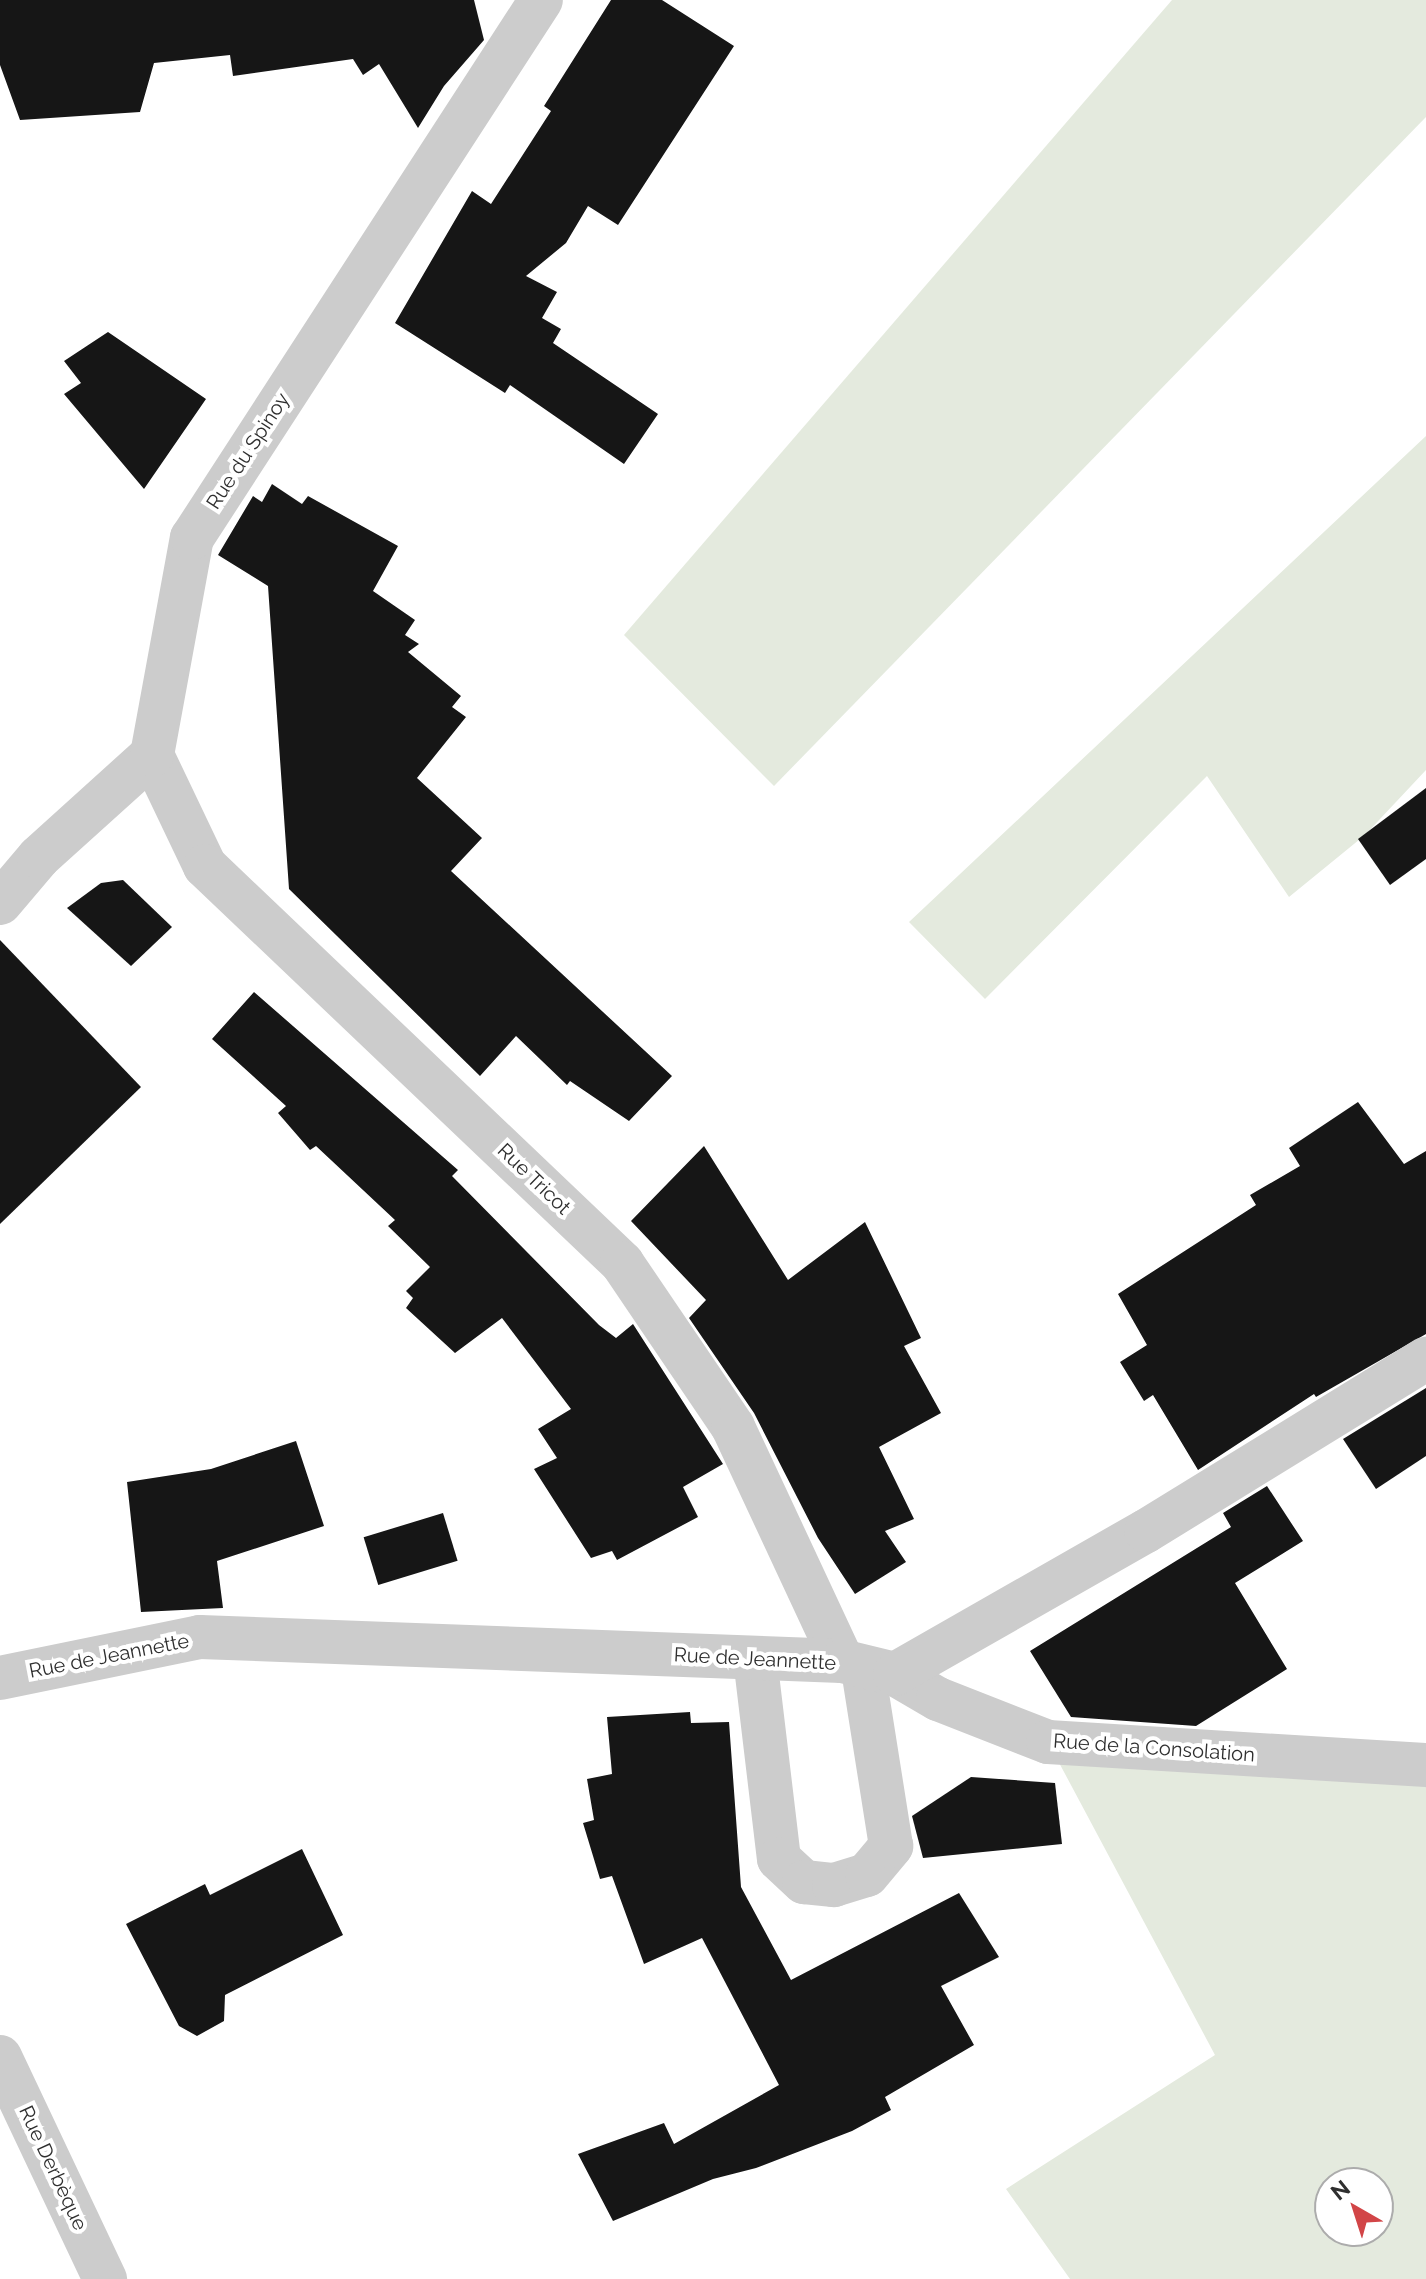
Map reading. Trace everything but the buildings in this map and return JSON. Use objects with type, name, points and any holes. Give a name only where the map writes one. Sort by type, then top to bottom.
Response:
[{"type":"street","name":"Rue du Spinoy","points":[[152,755],[192,538],[541,0]]},
{"type":"street","points":[[0,903],[39,857],[152,755]]},
{"type":"street","name":"Rue Tricot","points":[[152,755],[205,866],[622,1263],[733,1427],[867,1669],[891,1846],[867,1875],[834,1885],[804,1882],[779,1859],[755,1658]]},
{"type":"street","points":[[867,1669],[1146,1531],[1426,1359]]},
{"type":"street","name":"Rue de Jeannette","points":[[0,1678],[200,1637],[755,1658],[867,1669]]},
{"type":"street","name":"Rue de la Consolation","points":[[867,1669],[1048,1742],[1426,1765]]},
{"type":"street","name":"Rue Derbèque","points":[[0,2057],[105,2279]]},
{"type":"shaded area","points":[[1172,0],[1426,0],[1426,117],[774,786],[624,635]]},
{"type":"shaded area","points":[[1426,436],[1426,770],[1365,835],[1289,897],[1207,776],[985,999],[909,922]]},
{"type":"shaded area","points":[[1048,1742],[1426,1765],[1426,2279],[1070,2279],[1006,2189],[1215,2055]]}]
